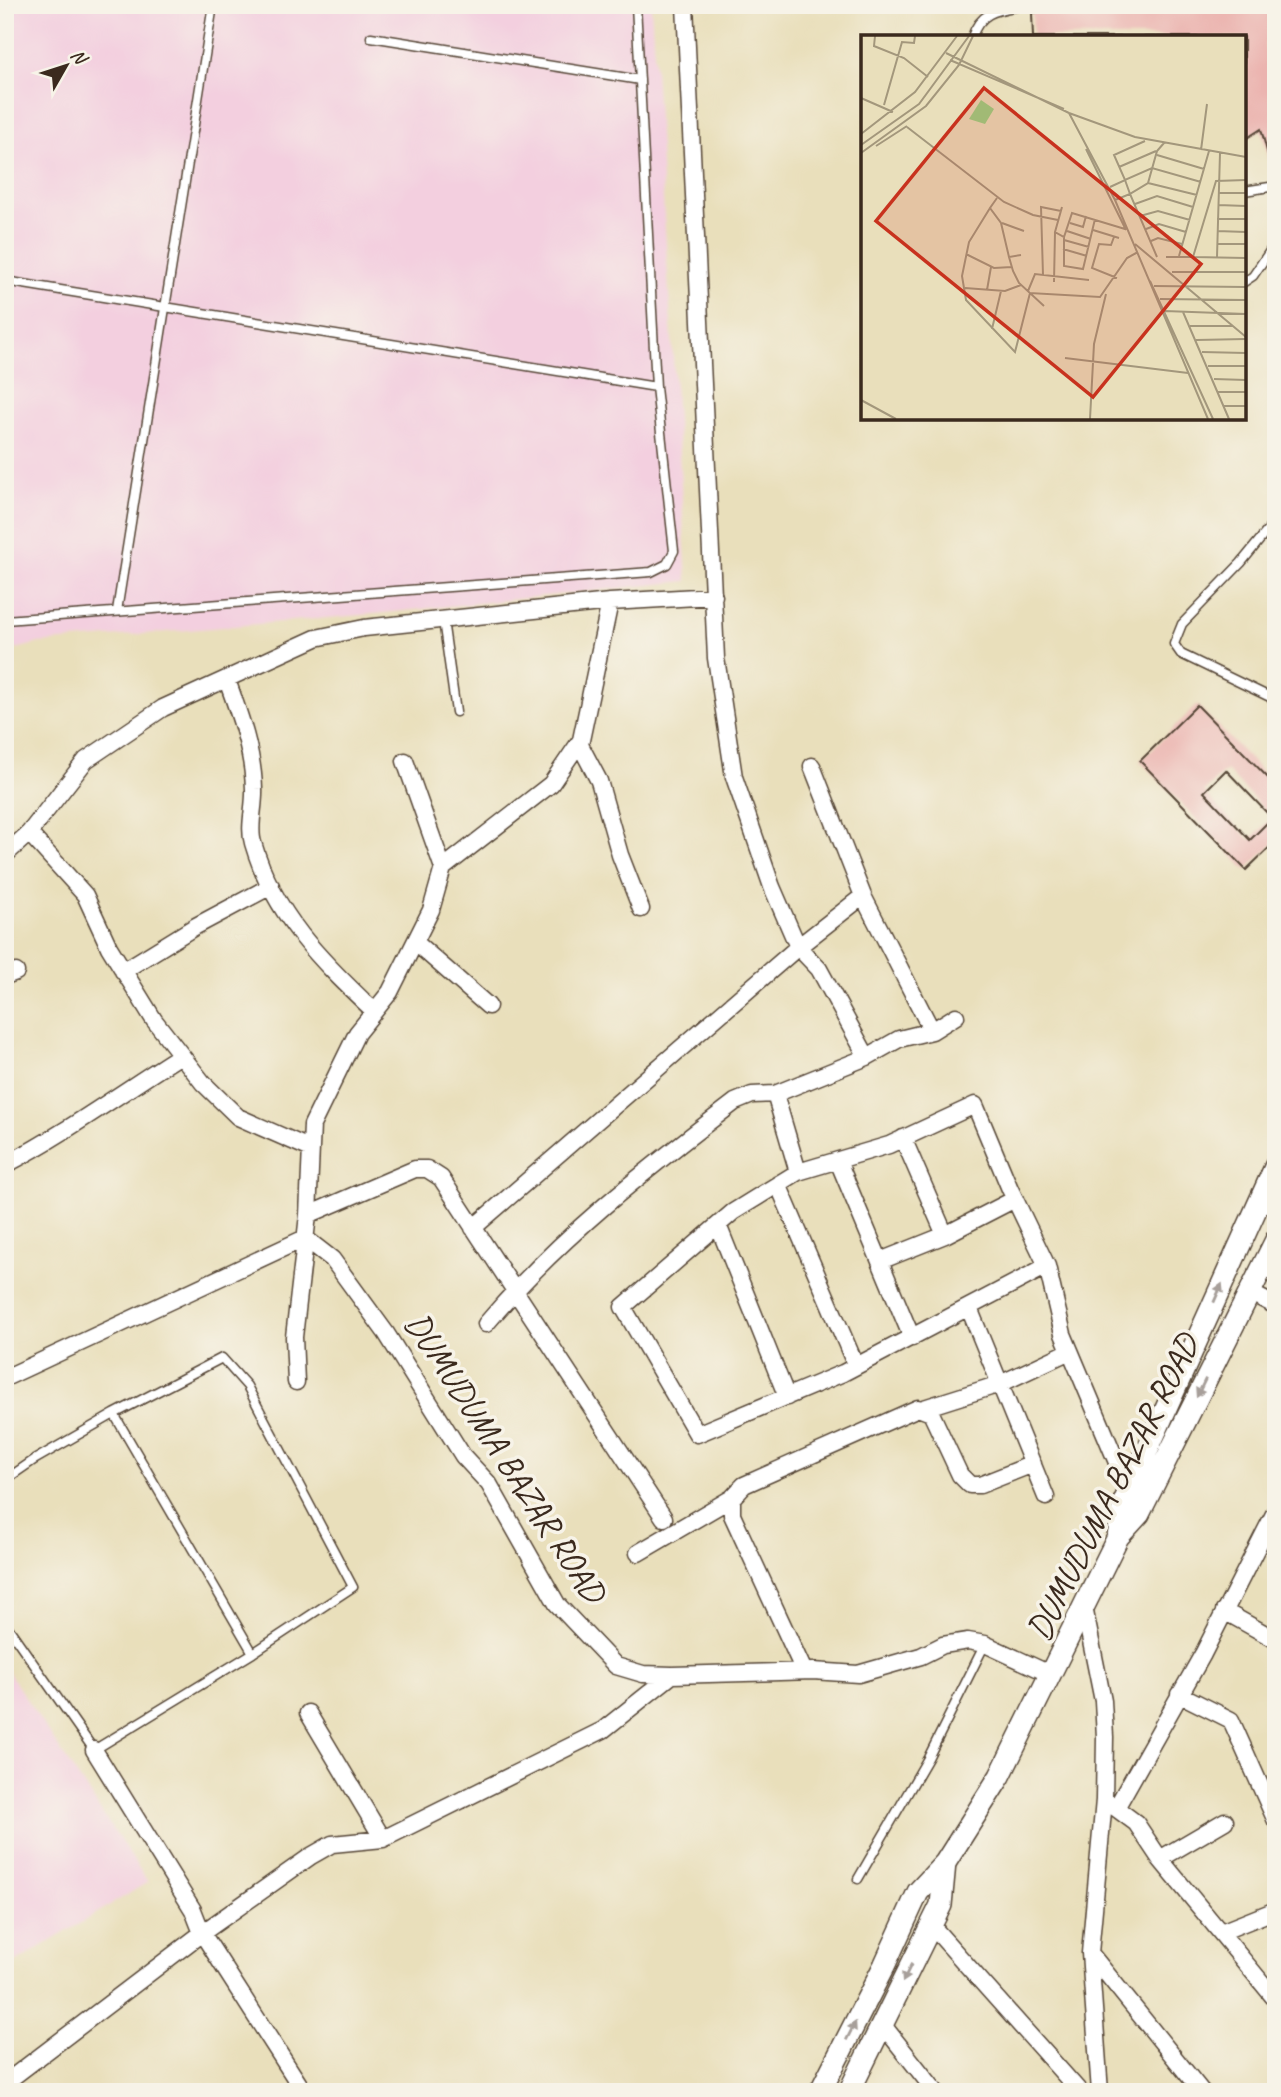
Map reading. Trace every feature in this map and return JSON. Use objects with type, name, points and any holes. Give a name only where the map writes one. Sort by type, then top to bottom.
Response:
[{"type":"street","points":[[685,5],[716,658],[734,777],[772,887],[798,947],[819,969],[867,1058]]},
{"type":"street","points":[[5,855],[29,833],[86,760],[163,708],[316,638],[610,601],[713,596]]},
{"type":"street","points":[[296,1382],[293,1337],[308,1214],[312,1125],[357,1033],[390,992],[431,910],[443,869],[551,784],[579,743],[610,601]]},
{"type":"street","points":[[227,680],[248,739],[254,789],[252,841],[280,908],[316,957],[374,1011]]},
{"type":"street","points":[[579,743],[599,781],[620,855],[641,909]]},
{"type":"street","points":[[405,761],[443,869]]},
{"type":"street","points":[[812,766],[863,896],[932,1031]]},
{"type":"street","points":[[29,833],[85,895],[123,971],[154,1020],[203,1083],[238,1117],[311,1149]]},
{"type":"street","points":[[123,971],[196,926],[271,886]]},
{"type":"street","points":[[473,1228],[798,947],[863,896]]},
{"type":"street","points":[[415,942],[488,1006]]},
{"type":"street","points":[[486,1324],[513,1292],[641,1173],[724,1110],[752,1094],[775,1094],[867,1058],[899,1039],[932,1031],[956,1016]]},
{"type":"street","points":[[5,1165],[52,1141],[99,1106],[181,1055]]},
{"type":"street","points":[[775,1094],[797,1172]]},
{"type":"street","points":[[1047,1266],[856,1366],[697,1434],[623,1307],[718,1225],[797,1172],[838,1161],[902,1138],[975,1105],[1047,1266],[1070,1351],[1129,1491]]},
{"type":"street","points":[[902,1138],[944,1235]]},
{"type":"street","points":[[838,1161],[912,1338]]},
{"type":"street","points":[[1118,1537],[1123,1504],[1276,1165]]},
{"type":"street","points":[[308,1214],[415,1169],[427,1169],[441,1178],[513,1292],[664,1518]]},
{"type":"street","points":[[778,1184],[856,1366]]},
{"type":"street","points":[[880,1261],[944,1235],[1015,1199]]},
{"type":"street","points":[[718,1225],[787,1396]]},
{"type":"street","points":[[5,1378],[305,1238]]},
{"type":"street","name":"DUMUDUMA BAZAR ROAD","points":[[305,1238],[332,1259],[386,1333],[463,1456],[489,1484],[557,1604],[616,1666],[643,1674],[673,1675],[804,1671],[858,1674],[921,1656],[943,1644],[968,1642],[985,1644],[1052,1675],[1118,1537],[1139,1514],[1276,1240]]},
{"type":"street","points":[[1251,1293],[1276,1306]]},
{"type":"street","points":[[969,1308],[1046,1497]]},
{"type":"street","points":[[638,1553],[732,1498],[744,1485],[918,1408],[1000,1384],[1070,1351]]},
{"type":"street","points":[[924,1408],[931,1413],[960,1475],[970,1485],[980,1485],[1033,1464]]},
{"type":"street","points":[[732,1498],[732,1515],[804,1671]]},
{"type":"street","points":[[1110,1804],[1179,1693],[1275,1515]]},
{"type":"street","points":[[1084,1607],[1103,1701],[1110,1804],[1090,1953],[1100,2092]]},
{"type":"street","points":[[1224,1611],[1276,1640]]},
{"type":"street","points":[[5,2083],[202,1933],[311,1856],[332,1844],[383,1839],[603,1730],[673,1675]]},
{"type":"street","points":[[820,2092],[918,1892],[945,1863],[1000,1776],[1052,1675]]},
{"type":"street","points":[[1179,1693],[1231,1720],[1276,1821]]},
{"type":"street","points":[[308,1713],[383,1839]]},
{"type":"street","points":[[94,1750],[194,1910],[202,1933],[304,2092]]},
{"type":"street","points":[[1110,1804],[1136,1823],[1160,1859],[1276,2000]]},
{"type":"street","points":[[1160,1859],[1225,1821]]},
{"type":"street","points":[[849,2092],[941,1905],[945,1863]]},
{"type":"street","points":[[1221,1932],[1276,1910]]},
{"type":"street","points":[[931,1925],[1080,2092]]},
{"type":"street","points":[[1090,1953],[1202,2092]]},
{"type":"street","points":[[882,2024],[936,2092]]},
{"type":"lane","points":[[117,611],[213,5]]},
{"type":"lane","points":[[5,620],[651,572],[662,568],[672,559],[674,551],[656,387],[636,5]]},
{"type":"lane","points":[[973,35],[977,22],[989,12],[1026,5]]},
{"type":"lane","points":[[371,37],[640,80]]},
{"type":"lane","points":[[1246,191],[1276,186]]},
{"type":"lane","points":[[1246,281],[1253,276],[1276,242]]},
{"type":"lane","points":[[5,281],[656,387]]},
{"type":"lane","points":[[1276,520],[1241,563],[1182,624],[1174,644],[1181,654],[1276,700]]},
{"type":"lane","points":[[443,620],[456,712]]},
{"type":"lane","points":[[5,1480],[114,1414],[222,1358],[247,1386],[353,1587],[253,1653],[94,1750],[5,1623]]},
{"type":"lane","points":[[114,1414],[253,1653]]},
{"type":"lane","points":[[858,1879],[928,1758],[985,1644]]},
{"type":"shaded area","points":[[5,5],[651,5],[687,581],[384,613],[39,643],[5,652]]},
{"type":"shaded area","points":[[5,1667],[148,1882],[5,1969]]},
{"type":"building","points":[[1077,5],[1273,5],[1276,24],[1265,45],[1276,93],[1276,165],[1271,166],[1261,129],[1246,139],[1246,35],[1033,35],[1032,13]]},
{"type":"building","points":[[1197,705],[1276,786],[1276,841],[1246,870],[1140,761]],"holes":[[[1226,770],[1272,818],[1250,840],[1204,792]]]}]
